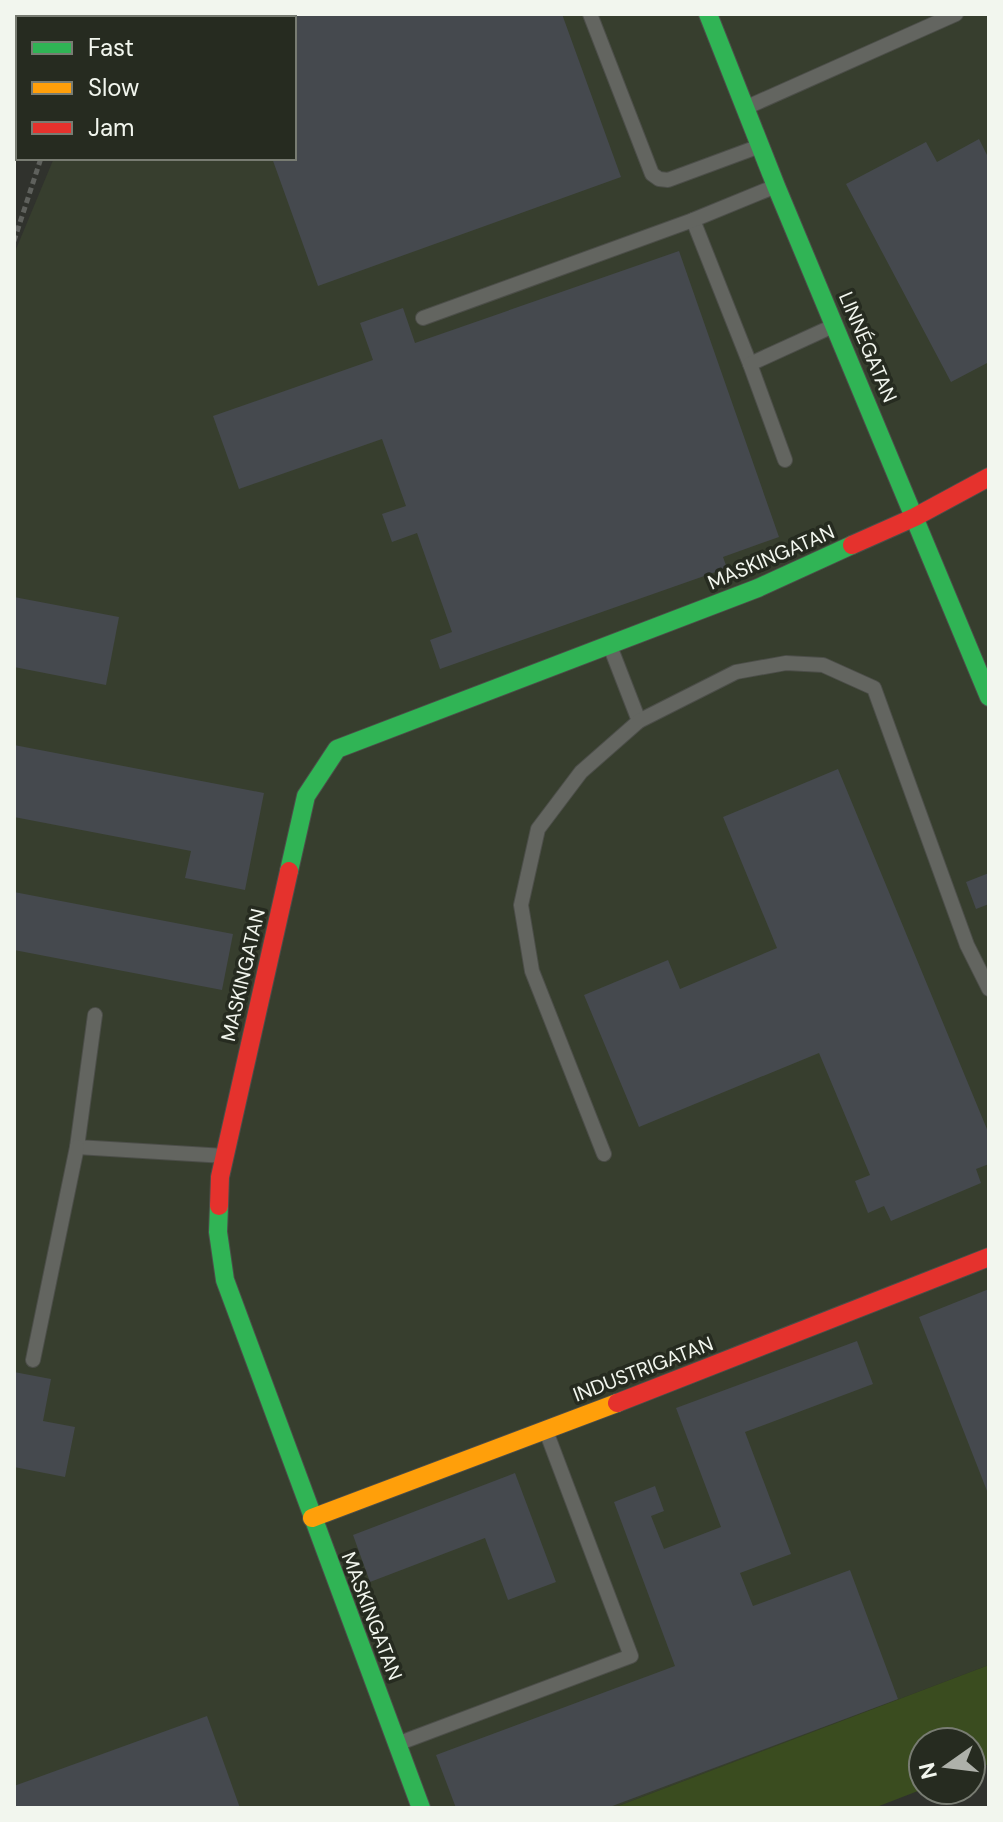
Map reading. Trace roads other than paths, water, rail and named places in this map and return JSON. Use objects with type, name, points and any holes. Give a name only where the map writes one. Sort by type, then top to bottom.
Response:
[{"type":"street","name":"LINNÉGATAN","points":[[708,14],[776,186],[989,697]]},
{"type":"street","name":"MASKINGATAN","points":[[421,1808],[225,1280],[218,1232],[220,1177],[306,796],[337,749],[758,588],[915,517],[989,477]]},
{"type":"street","name":"INDUSTRIGATAN","points":[[312,1518],[989,1257]]},
{"type":"lane","points":[[590,14],[652,174],[668,180],[761,145]]},
{"type":"lane","points":[[744,108],[956,14]]},
{"type":"lane","points":[[423,318],[693,220],[776,186]]},
{"type":"lane","points":[[693,220],[785,460]]},
{"type":"lane","points":[[750,364],[835,325]]},
{"type":"lane","points":[[610,646],[639,721]]},
{"type":"lane","points":[[604,1154],[532,971],[521,905],[538,829],[581,772],[639,721],[736,672],[786,663],[823,665],[874,688],[967,945],[989,989]]},
{"type":"lane","points":[[33,1360],[77,1147],[95,1015]]},
{"type":"lane","points":[[77,1147],[225,1156]]},
{"type":"lane","points":[[397,1744],[631,1656],[545,1430]]}]
